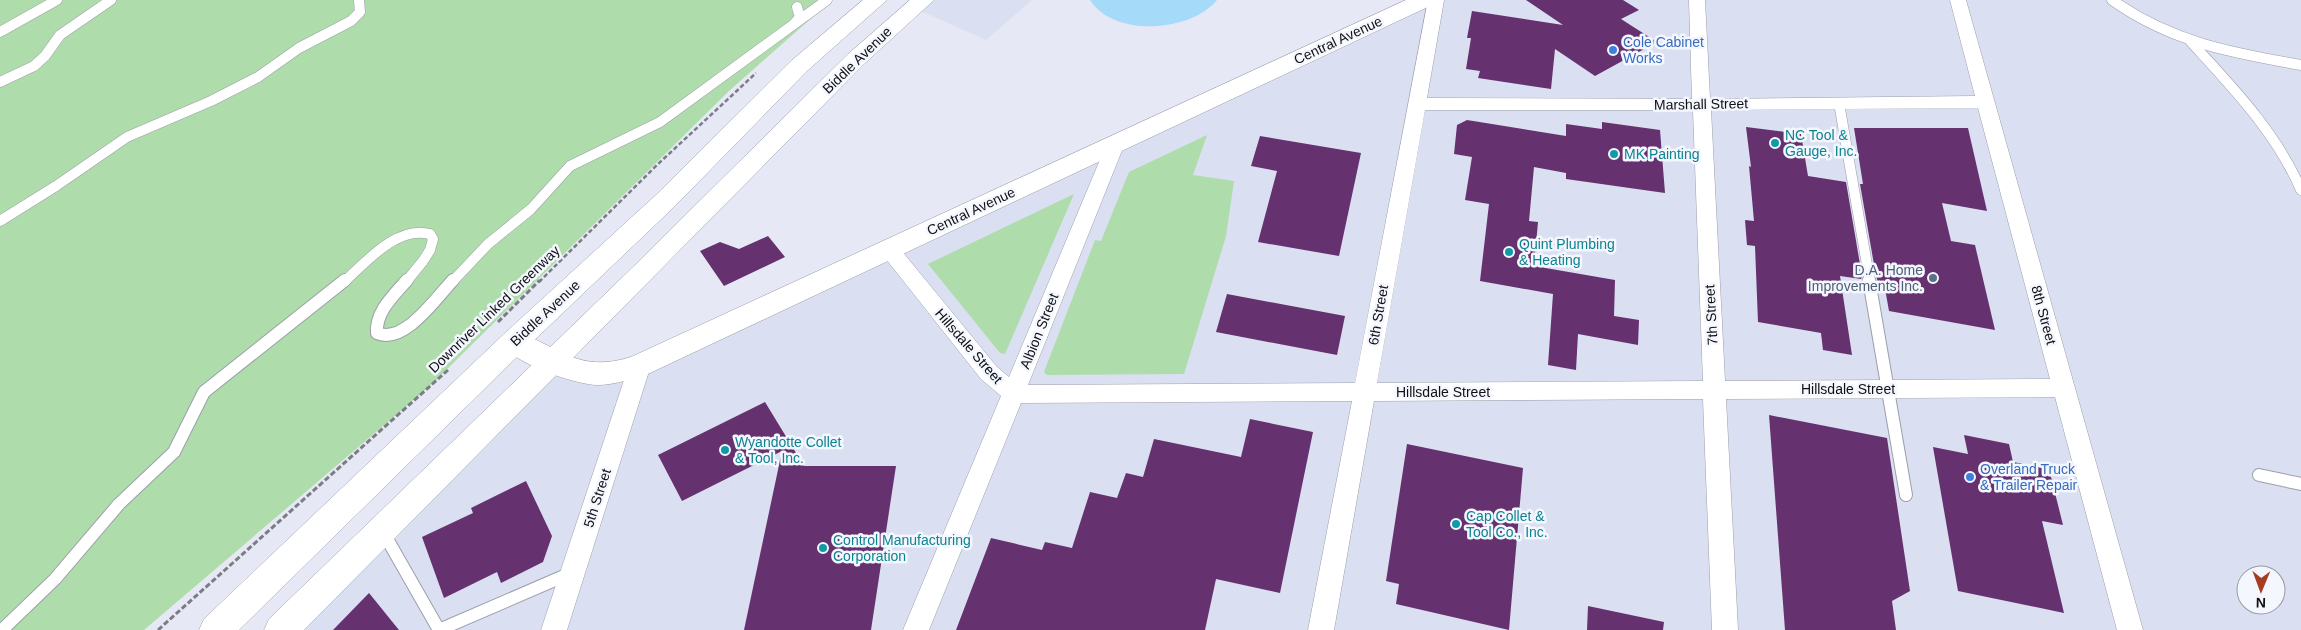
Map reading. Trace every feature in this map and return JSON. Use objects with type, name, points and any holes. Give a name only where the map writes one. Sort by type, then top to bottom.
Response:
[{"type":"main road","name":"Biddle Avenue","points":[[216,630],[503,335],[666,200],[818,48],[876,0]]},
{"type":"main road","name":"Biddle Avenue","points":[[281,630],[855,60],[923,0]]},
{"type":"main road","name":"Central Avenue","points":[[503,335],[552,362],[578,371],[609,374],[640,366],[1424,0]]},
{"type":"main road","points":[[818,48],[855,60]]},
{"type":"street","name":"6th Street","points":[[1321,630],[1436,0]]},
{"type":"street","name":"7th Street","points":[[1697,0],[1725,630]]},
{"type":"street","name":"8th Street","points":[[1958,0],[2130,630]]},
{"type":"street","name":"Marshall Street","points":[[1417,104],[1986,102]]},
{"type":"street","name":"Albion Street","points":[[916,630],[1116,144]]},
{"type":"street","name":"Hillsdale Street","points":[[889,249],[989,373],[1013,394],[2064,388]]},
{"type":"street","name":"5th Street","points":[[554,630],[640,366]]},
{"type":"lane","points":[[0,32],[57,0]]},
{"type":"lane","points":[[0,82],[34,66],[46,56],[60,35],[111,0]]},
{"type":"lane","points":[[0,221],[128,137],[241,86],[273,68],[300,48],[351,21],[360,12],[359,0]]},
{"type":"lane","points":[[2112,0],[2132,16],[2166,34],[2224,51],[2301,65]]},
{"type":"lane","points":[[2,630],[55,579],[119,504],[174,452],[197,401],[204,392],[305,314],[387,245],[397,238],[414,232],[430,234],[433,239],[429,254],[389,302],[377,322],[375,328],[377,333],[384,336],[400,332],[420,318],[488,244],[531,209],[570,166],[578,160],[618,144],[660,122],[794,24],[798,7],[823,3]]},
{"type":"lane","points":[[2190,41],[2251,108],[2293,168],[2301,190]]},
{"type":"lane","points":[[1840,103],[1906,495]]},
{"type":"lane","points":[[2259,475],[2301,484]]},
{"type":"lane","points":[[382,530],[439,630],[573,572]]},
{"type":"path","name":"Downriver Linked Greenway","points":[[503,335],[657,165],[762,69]]},
{"type":"path","name":"Downriver Linked Greenway","points":[[158,630],[453,365]]},
{"type":"shaded area","points":[[923,0],[1032,0],[986,40],[914,8]]},
{"type":"shaded area","points":[[1424,0],[2301,0],[2301,630],[281,630],[552,362],[609,374]]},
{"type":"green space","points":[[0,0],[832,0],[729,91],[431,385],[144,630],[0,630]]},
{"type":"green space","points":[[1207,135],[1193,175],[1234,181],[1226,236],[1184,374],[1047,375],[1044,372],[1095,240],[1101,241],[1129,172]]},
{"type":"green space","points":[[1074,194],[1005,354],[1000,353],[928,264]]},
{"type":"water","points":[[1090,0],[1217,0],[1205,11],[1190,19],[1172,24],[1153,26],[1134,25],[1116,21],[1101,12]]},
{"type":"building","points":[[1526,0],[1623,0],[1639,10],[1621,19],[1657,42],[1595,76],[1555,49],[1551,89],[1478,78],[1480,71],[1466,69],[1471,38],[1467,38],[1472,11],[1563,25]]},
{"type":"building","points":[[1467,120],[1566,136],[1566,124],[1602,129],[1602,122],[1660,130],[1665,193],[1566,179],[1566,173],[1534,167],[1529,221],[1538,222],[1534,266],[1615,280],[1614,316],[1639,320],[1638,345],[1578,334],[1576,370],[1548,365],[1553,294],[1480,281],[1489,204],[1465,200],[1472,157],[1454,154],[1457,125]]},
{"type":"building","points":[[1746,127],[1801,134],[1808,176],[1846,182],[1862,276],[1861,279],[1840,276],[1852,355],[1823,350],[1821,333],[1758,322],[1755,246],[1747,245],[1745,220],[1754,221],[1749,166],[1751,167]]},
{"type":"building","points":[[1854,128],[1968,128],[1987,211],[1942,203],[1951,241],[1975,245],[1995,330],[1889,311],[1884,283],[1878,282],[1876,276],[1860,184],[1863,184]]},
{"type":"building","points":[[1260,136],[1361,153],[1339,256],[1258,242],[1277,171],[1251,166]]},
{"type":"building","points":[[768,236],[785,257],[724,286],[700,251],[720,242],[739,249]]},
{"type":"building","points":[[1227,294],[1345,316],[1337,355],[1216,332]]},
{"type":"building","name":"Control Manufacturing Corporation","points":[[765,402],[804,466],[896,466],[871,630],[744,630],[782,451],[682,501],[658,455]]},
{"type":"building","points":[[1769,415],[1887,438],[1910,591],[1892,601],[1896,630],[1785,630]]},
{"type":"building","points":[[1250,419],[1313,432],[1280,593],[1216,579],[1205,630],[956,630],[991,538],[1042,550],[1045,542],[1072,548],[1090,492],[1117,498],[1126,473],[1143,477],[1154,439],[1241,457]]},
{"type":"building","points":[[1964,435],[2009,444],[2013,462],[2049,469],[2063,525],[2042,521],[2064,613],[1958,591],[1933,447],[1968,454]]},
{"type":"building","name":"Cap Collet & Tool Co., Inc.","points":[[1407,444],[1523,468],[1509,630],[1396,604],[1399,584],[1386,581]]},
{"type":"building","points":[[526,481],[552,536],[543,562],[501,583],[497,572],[444,598],[422,537],[473,513],[471,508]]},
{"type":"building","points":[[369,593],[399,630],[333,630]]},
{"type":"building","points":[[1588,606],[1664,622],[1663,630],[1587,630]]},
{"type":"place","name":"Cole Cabinet Works","points":[[1613,50]]},
{"type":"place","name":"NC Tool & Gauge, Inc.","points":[[1775,143]]},
{"type":"place","name":"MK Painting","points":[[1614,154]]},
{"type":"place","name":"Quint Plumbing & Heating","points":[[1509,252]]},
{"type":"place","name":"D.A. Home Improvements Inc.","points":[[1933,278]]},
{"type":"place","name":"Wyandotte Collet & Tool, Inc.","points":[[725,450]]},
{"type":"place","name":"Overland Truck & Trailer Repair","points":[[1970,477]]},
{"type":"place","name":"Cap Collet & Tool Co., Inc.","points":[[1456,524]]},
{"type":"place","name":"Control Manufacturing Corporation","points":[[823,548]]}]
